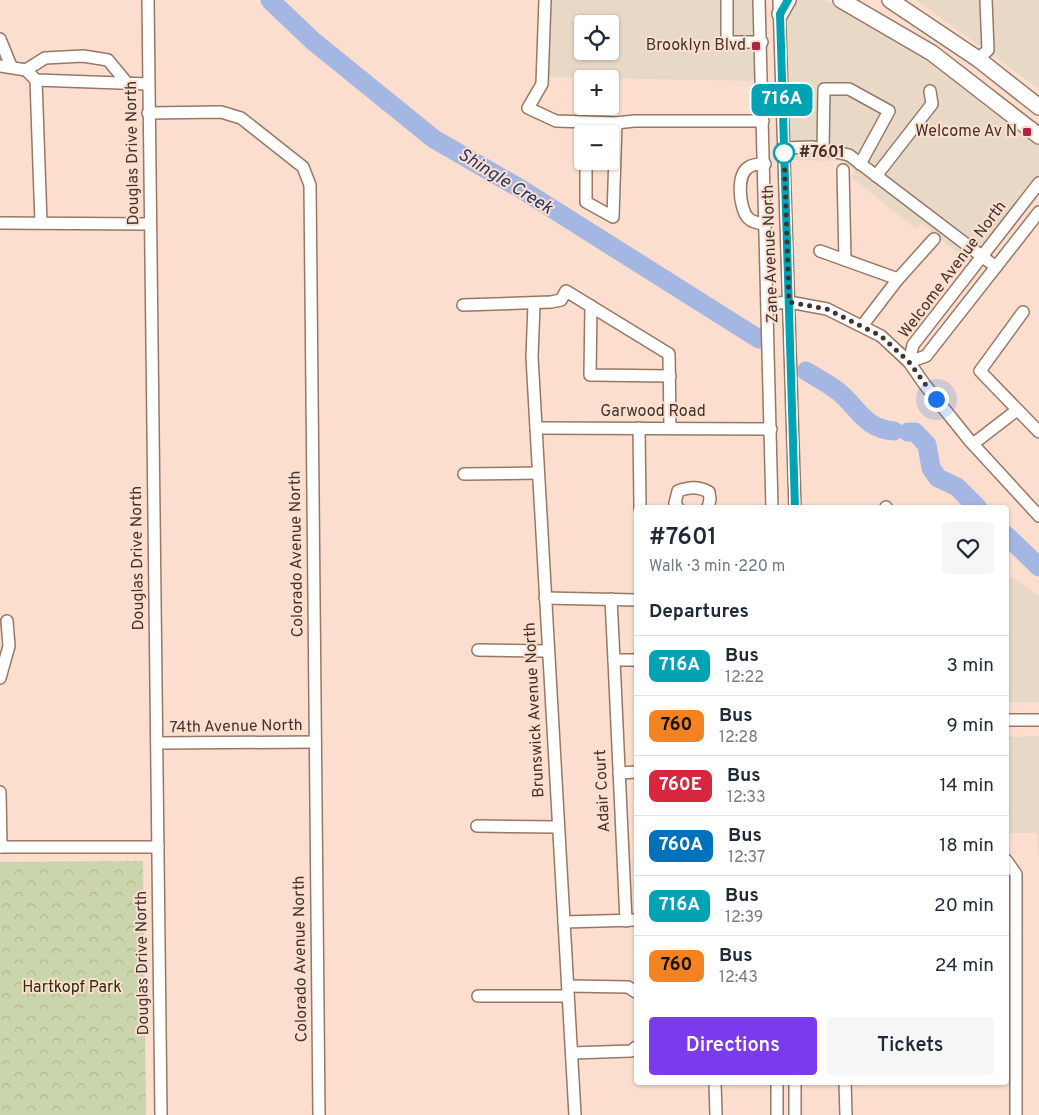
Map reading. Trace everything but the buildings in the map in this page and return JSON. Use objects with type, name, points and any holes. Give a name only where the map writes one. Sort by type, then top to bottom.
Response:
[{"type":"main road","points":[[779,7],[788,0]]},
{"type":"main road","points":[[841,0],[932,53],[1039,136]]},
{"type":"main road","points":[[890,0],[978,59],[1039,107]]},
{"type":"street","name":"Douglas Drive North","points":[[148,0],[161,1115]]},
{"type":"street","points":[[545,0],[542,84],[528,108],[556,122],[764,121]]},
{"type":"street","points":[[727,0],[728,42],[762,42]]},
{"type":"street","name":"Zane Avenue North","points":[[759,0],[762,42],[772,505]]},
{"type":"street","points":[[978,59],[988,50],[986,0]]},
{"type":"street","name":"Zane Avenue North","points":[[779,7],[795,505]]},
{"type":"street","points":[[0,40],[6,66],[26,70],[36,80],[41,223]]},
{"type":"street","points":[[26,70],[46,58],[83,56],[108,60],[127,83]]},
{"type":"street","points":[[36,80],[148,84]]},
{"type":"street","points":[[823,149],[824,89],[849,89],[889,111],[860,164]]},
{"type":"street","points":[[876,176],[932,104],[930,91]]},
{"type":"street","name":"Colorado Avenue North","points":[[148,113],[221,112],[232,114],[296,160],[308,175],[319,1115]]},
{"type":"street","points":[[784,148],[813,147],[848,155],[996,267]]},
{"type":"street","points":[[765,164],[749,167],[745,170],[741,194],[742,205],[748,218],[755,223],[766,224]]},
{"type":"street","points":[[586,170],[586,202],[612,217],[614,170]]},
{"type":"street","points":[[842,170],[845,260]]},
{"type":"street","name":"Welcome Avenue North","points":[[909,362],[913,345],[1039,183]]},
{"type":"street","name":"Welcome Avenue North","points":[[909,362],[926,356],[1039,212]]},
{"type":"street","points":[[0,222],[150,224]]},
{"type":"street","points":[[862,326],[898,279],[934,239]]},
{"type":"street","points":[[820,251],[898,279]]},
{"type":"street","points":[[462,305],[534,304],[561,300],[566,291],[669,354],[670,428]]},
{"type":"street","points":[[768,304],[789,302],[827,309],[881,336],[909,362],[925,385],[973,444],[1039,516]]},
{"type":"street","name":"Brunswick Avenue North","points":[[534,304],[532,357],[575,1115]]},
{"type":"street","points":[[591,306],[590,375],[670,376]]},
{"type":"street","points":[[1023,312],[980,371],[1039,432]]},
{"type":"street","points":[[973,444],[1017,410]]},
{"type":"street","name":"Garwood Road","points":[[536,428],[771,429]]},
{"type":"street","points":[[639,428],[640,505]]},
{"type":"street","points":[[464,474],[538,473]]},
{"type":"street","points":[[676,505],[678,491],[688,488],[702,488],[708,492],[710,499],[709,505]]},
{"type":"street","points":[[545,598],[634,600]]},
{"type":"street","name":"Adair Court","points":[[611,599],[619,773],[631,921]]},
{"type":"street","points":[[0,678],[9,646],[7,621]]},
{"type":"street","points":[[478,650],[548,651]]},
{"type":"street","points":[[614,660],[634,660]]},
{"type":"street","points":[[1009,720],[1039,720]]},
{"type":"street","name":"74th Avenue North","points":[[157,744],[315,742]]},
{"type":"street","points":[[619,773],[634,772]]},
{"type":"street","points":[[0,792],[0,847],[158,847]]},
{"type":"street","points":[[476,826],[558,828]]},
{"type":"street","points":[[1009,864],[1016,874],[1016,1115]]},
{"type":"street","points":[[564,922],[631,921]]},
{"type":"street","points":[[478,996],[628,987],[634,991]]},
{"type":"street","points":[[572,1053],[631,1051],[634,1049]]},
{"type":"street","points":[[715,1085],[716,1115]]},
{"type":"street","points":[[777,1085],[777,1115]]},
{"type":"street","points":[[795,1085],[795,1115]]},
{"type":"street","points":[[845,1085],[846,1115]]},
{"type":"shaded area","points":[[552,0],[753,0],[754,81],[619,78],[619,70],[574,70],[574,78],[547,77]]},
{"type":"shaded area","points":[[796,0],[825,0],[937,65],[1039,144],[1039,178],[1035,178],[969,262],[921,223],[916,229],[851,177],[855,171],[842,161],[789,160],[786,15],[789,7]]},
{"type":"shaded area","points":[[916,0],[1039,0],[1039,89]]},
{"type":"shaded area","points":[[1009,578],[1014,578],[1039,596],[1039,702],[1009,702]]},
{"type":"shaded area","points":[[1039,736],[1039,855],[1037,833],[1009,833],[1009,737]]},
{"type":"green space","name":"Hartkopf Park","points":[[143,861],[146,1115],[0,1115],[0,862]]},
{"type":"waterway","name":"Shingle Creek","points":[[270,0],[313,41],[434,139],[521,189],[759,339]]},
{"type":"waterway","name":"Shingle Creek","points":[[806,371],[839,392],[869,422],[884,429],[894,431]]},
{"type":"waterway","name":"Shingle Creek","points":[[908,432],[915,432],[927,445],[931,468],[938,478],[957,487],[975,505]]},
{"type":"waterway","name":"Shingle Creek","points":[[1009,538],[1039,567]]},
{"type":"bus line","name":"716A","points":[[788,0],[780,14],[795,505]]},
{"type":"place","name":"Brooklyn Blvd","points":[[756,46]]},
{"type":"place","name":"Welcome Av N","points":[[1027,132]]},
{"type":"place","name":"#7601","points":[[784,153]]},
{"type":"route","points":[[784,153],[784,148],[789,302],[827,309],[881,336],[909,362],[936,399]]}]
